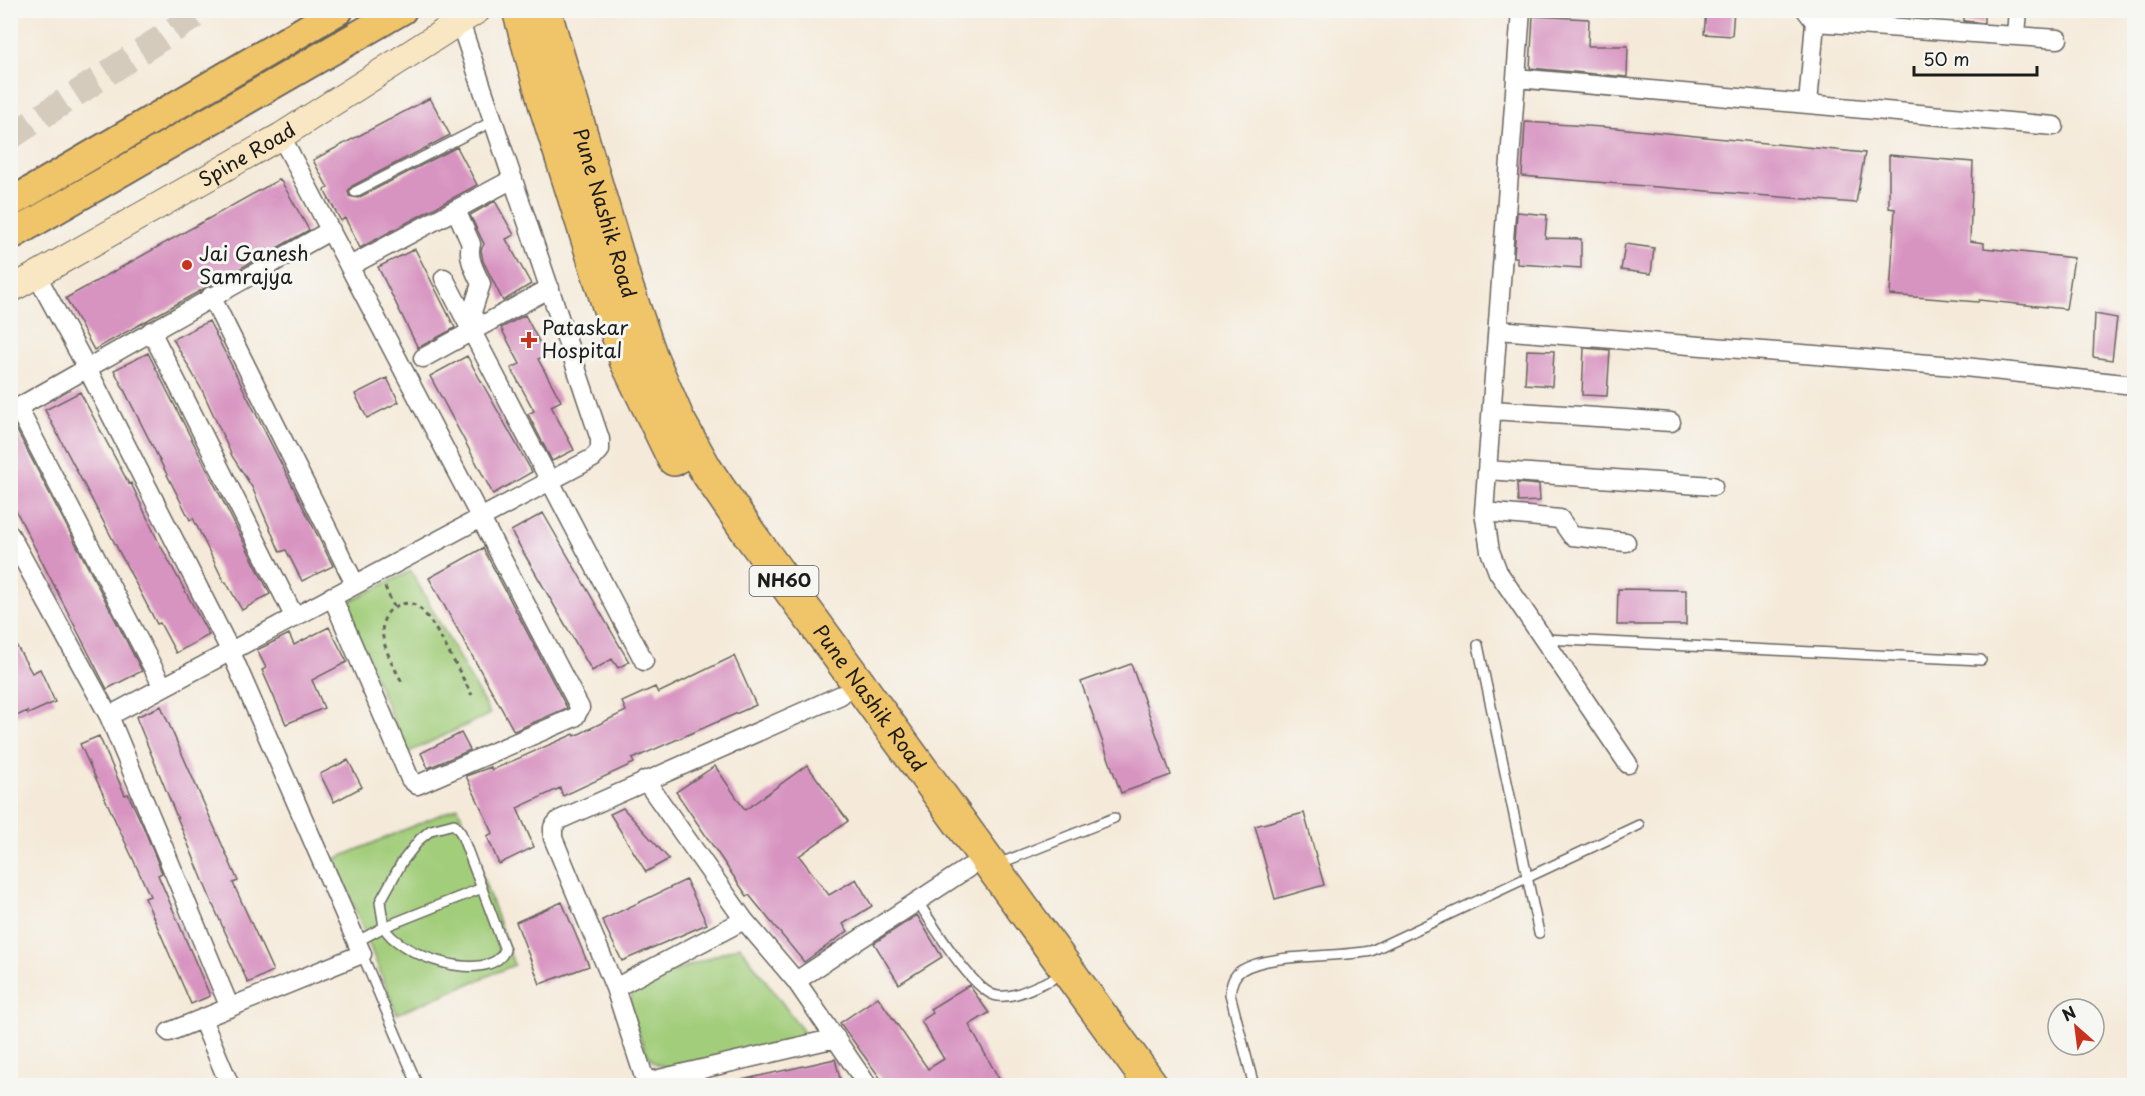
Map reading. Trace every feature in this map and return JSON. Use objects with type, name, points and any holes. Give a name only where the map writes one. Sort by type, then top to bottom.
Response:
[{"type":"highway","name":"Pune Nashik Road","points":[[519,10],[603,293],[626,360],[652,419],[698,498],[841,694],[981,867],[1152,1086]]},
{"type":"highway","name":"Pune Nashik Road","points":[[544,10],[626,286],[650,355],[678,420],[706,470],[981,867],[1051,980],[1126,1086]]},
{"type":"main road","points":[[10,203],[339,10]]},
{"type":"main road","points":[[10,236],[402,10]]},
{"type":"street","points":[[1521,10],[1484,512],[1490,551],[1498,572],[1628,764]]},
{"type":"street","points":[[2016,35],[2018,10]]},
{"type":"street","points":[[109,716],[162,685],[593,458],[600,450],[600,439],[493,121],[469,16]]},
{"type":"street","name":"Spine Road","points":[[10,290],[281,136],[469,16]]},
{"type":"street","points":[[1808,104],[1810,16],[1929,20],[2016,35],[2058,39]]},
{"type":"street","points":[[1516,78],[2054,126]]},
{"type":"street","points":[[281,136],[482,516],[580,708],[575,717],[417,785],[410,779],[332,596]]},
{"type":"street","points":[[350,266],[513,179]]},
{"type":"street","points":[[456,210],[471,244],[469,251],[472,264],[481,284],[472,312],[475,328]]},
{"type":"street","points":[[162,685],[14,410],[330,230]]},
{"type":"street","points":[[37,276],[87,368],[230,650],[360,947],[230,1008],[169,1032]]},
{"type":"street","points":[[444,278],[475,328],[549,481],[644,661]]},
{"type":"street","points":[[423,358],[550,288]]},
{"type":"street","points":[[211,296],[355,584]]},
{"type":"street","points":[[1498,330],[1954,366],[2134,385]]},
{"type":"street","points":[[151,331],[294,616]]},
{"type":"street","points":[[1492,410],[1671,422]]},
{"type":"street","points":[[1487,470],[1713,486]]},
{"type":"street","points":[[1484,512],[1560,519],[1572,536],[1626,542]]},
{"type":"street","points":[[10,536],[109,716],[230,1008]]},
{"type":"street","points":[[836,1038],[647,1084],[615,988],[553,838],[553,827],[559,820],[645,780],[841,694]]},
{"type":"street","points":[[645,780],[744,920],[796,981],[868,1086]]},
{"type":"street","points":[[796,981],[918,902],[981,867]]},
{"type":"street","points":[[615,988],[744,920]]},
{"type":"street","points":[[202,1019],[230,1086]]},
{"type":"lane","points":[[355,192],[493,121]]},
{"type":"lane","points":[[1542,639],[1981,660]]},
{"type":"lane","points":[[1478,645],[1539,933]]},
{"type":"lane","points":[[981,867],[1113,818]]},
{"type":"lane","points":[[454,824],[461,833],[505,950],[502,957],[485,967],[434,960],[411,951],[390,938],[384,927],[380,902],[402,862],[420,839],[431,830],[454,824]]},
{"type":"lane","points":[[1254,1086],[1230,994],[1231,982],[1239,971],[1254,964],[1279,960],[1349,956],[1371,951],[1639,825]]},
{"type":"lane","points":[[418,1086],[360,947],[384,927],[482,888]]},
{"type":"lane","points":[[918,902],[958,961],[976,982],[996,996],[1012,996],[1051,980]]},
{"type":"path","points":[[377,572],[394,607]]},
{"type":"path","points":[[403,684],[388,654],[382,622],[387,612],[406,603],[416,606],[428,619],[472,695]]},
{"type":"green space","points":[[411,571],[490,714],[407,753],[344,604]]},
{"type":"green space","points":[[458,807],[514,965],[397,1014],[335,859]]},
{"type":"green space","points":[[740,946],[803,1031],[799,1038],[677,1068],[653,1062],[632,1014],[630,1002],[639,985]]},
{"type":"building","points":[[1706,10],[1734,10],[1732,36],[1704,34]]},
{"type":"building","points":[[1964,10],[1984,10],[1984,23],[1964,21]]},
{"type":"building","points":[[1533,16],[1589,19],[1588,46],[1628,46],[1627,77],[1530,68]]},
{"type":"building","name":"Jai Ganesh Samrajya","points":[[430,98],[450,135],[352,186],[348,191],[349,196],[358,198],[457,147],[477,185],[360,248],[345,218],[341,221],[324,190],[328,188],[313,160]]},
{"type":"building","points":[[1525,122],[1617,128],[1865,153],[1856,203],[1522,176]]},
{"type":"building","points":[[1889,155],[1973,162],[1970,241],[1984,243],[1984,248],[2074,258],[2066,309],[1979,300],[1978,302],[1890,295],[1895,209],[1889,208]]},
{"type":"building","name":"Jai Ganesh Samrajya","points":[[280,179],[309,230],[94,350],[66,298]]},
{"type":"building","points":[[495,201],[514,235],[506,239],[531,284],[503,301],[483,261],[481,250],[484,244],[470,215]]},
{"type":"building","points":[[1517,212],[1547,215],[1545,238],[1581,239],[1581,268],[1517,264],[1517,257],[1514,257]]},
{"type":"building","points":[[1625,244],[1654,248],[1651,274],[1621,270]]},
{"type":"building","points":[[415,249],[455,328],[418,348],[378,267]]},
{"type":"building","points":[[2095,314],[2117,318],[2112,360],[2093,357]]},
{"type":"building","points":[[525,315],[546,355],[538,359],[561,401],[551,406],[574,450],[552,461],[528,414],[534,411],[511,368],[520,364],[501,328]]},
{"type":"building","points":[[209,321],[333,566],[302,581],[286,550],[280,552],[252,487],[232,456],[203,392],[173,339]]},
{"type":"building","points":[[1584,348],[1610,350],[1607,396],[1582,395]]},
{"type":"building","points":[[1527,350],[1554,351],[1552,386],[1525,384]]},
{"type":"building","points":[[148,353],[270,594],[242,610],[224,582],[193,518],[190,520],[114,370]]},
{"type":"building","points":[[467,356],[532,472],[493,494],[430,376]]},
{"type":"building","points":[[387,378],[399,402],[367,418],[355,394]]},
{"type":"building","points":[[80,392],[129,484],[131,483],[158,541],[209,635],[176,653],[160,623],[157,624],[45,410]]},
{"type":"building","points":[[10,423],[13,423],[142,671],[107,689],[10,499]]},
{"type":"building","points":[[1517,483],[1539,485],[1540,501],[1518,502]]},
{"type":"building","points":[[543,513],[629,662],[618,668],[612,659],[592,671],[511,531]]},
{"type":"building","points":[[483,548],[567,708],[514,731],[429,578]]},
{"type":"building","points":[[1618,589],[1686,590],[1686,625],[1617,625]]},
{"type":"building","points":[[329,627],[347,662],[312,680],[324,708],[286,724],[262,670],[266,668],[257,650],[289,634],[294,645]]},
{"type":"building","points":[[10,634],[32,673],[40,669],[55,702],[10,719]]},
{"type":"building","points":[[734,656],[756,705],[632,759],[634,763],[563,796],[560,788],[517,808],[534,847],[499,864],[487,836],[493,833],[466,776],[491,767],[492,770],[574,734],[575,736],[626,711],[622,702],[655,687],[658,693]]},
{"type":"building","points":[[1131,664],[1171,775],[1121,793],[1081,682]]},
{"type":"building","points":[[161,706],[238,881],[233,883],[273,971],[248,983],[213,905],[136,717]]},
{"type":"building","points":[[461,733],[470,750],[428,768],[421,753]]},
{"type":"building","points":[[99,736],[125,795],[128,794],[143,826],[162,873],[158,875],[210,996],[191,1004],[145,898],[150,896],[80,744]]},
{"type":"building","points":[[348,760],[362,787],[334,802],[320,774]]},
{"type":"building","points":[[807,765],[848,821],[799,856],[829,895],[856,879],[872,906],[843,924],[848,931],[804,962],[749,895],[747,896],[676,792],[715,766],[745,810]]},
{"type":"building","points":[[623,808],[669,859],[646,872],[610,814]]},
{"type":"building","points":[[1304,813],[1324,885],[1275,899],[1255,826]]},
{"type":"building","points":[[686,880],[707,924],[622,961],[602,920]]},
{"type":"building","points":[[562,902],[589,966],[540,984],[516,922]]},
{"type":"building","points":[[917,915],[942,957],[899,984],[874,943]]},
{"type":"building","points":[[969,985],[989,1013],[969,1025],[1003,1086],[886,1086],[840,1023],[878,997],[928,1069],[944,1059],[921,1021],[933,1013],[930,1009]]},
{"type":"building","points":[[835,1059],[842,1086],[738,1086],[737,1081]]},
{"type":"tunnel","points":[[10,137],[204,10]]},
{"type":"place","name":"Jai Ganesh Samrajya","points":[[187,265]]},
{"type":"place","name":"Pataskar Hospital","points":[[529,340]]}]
